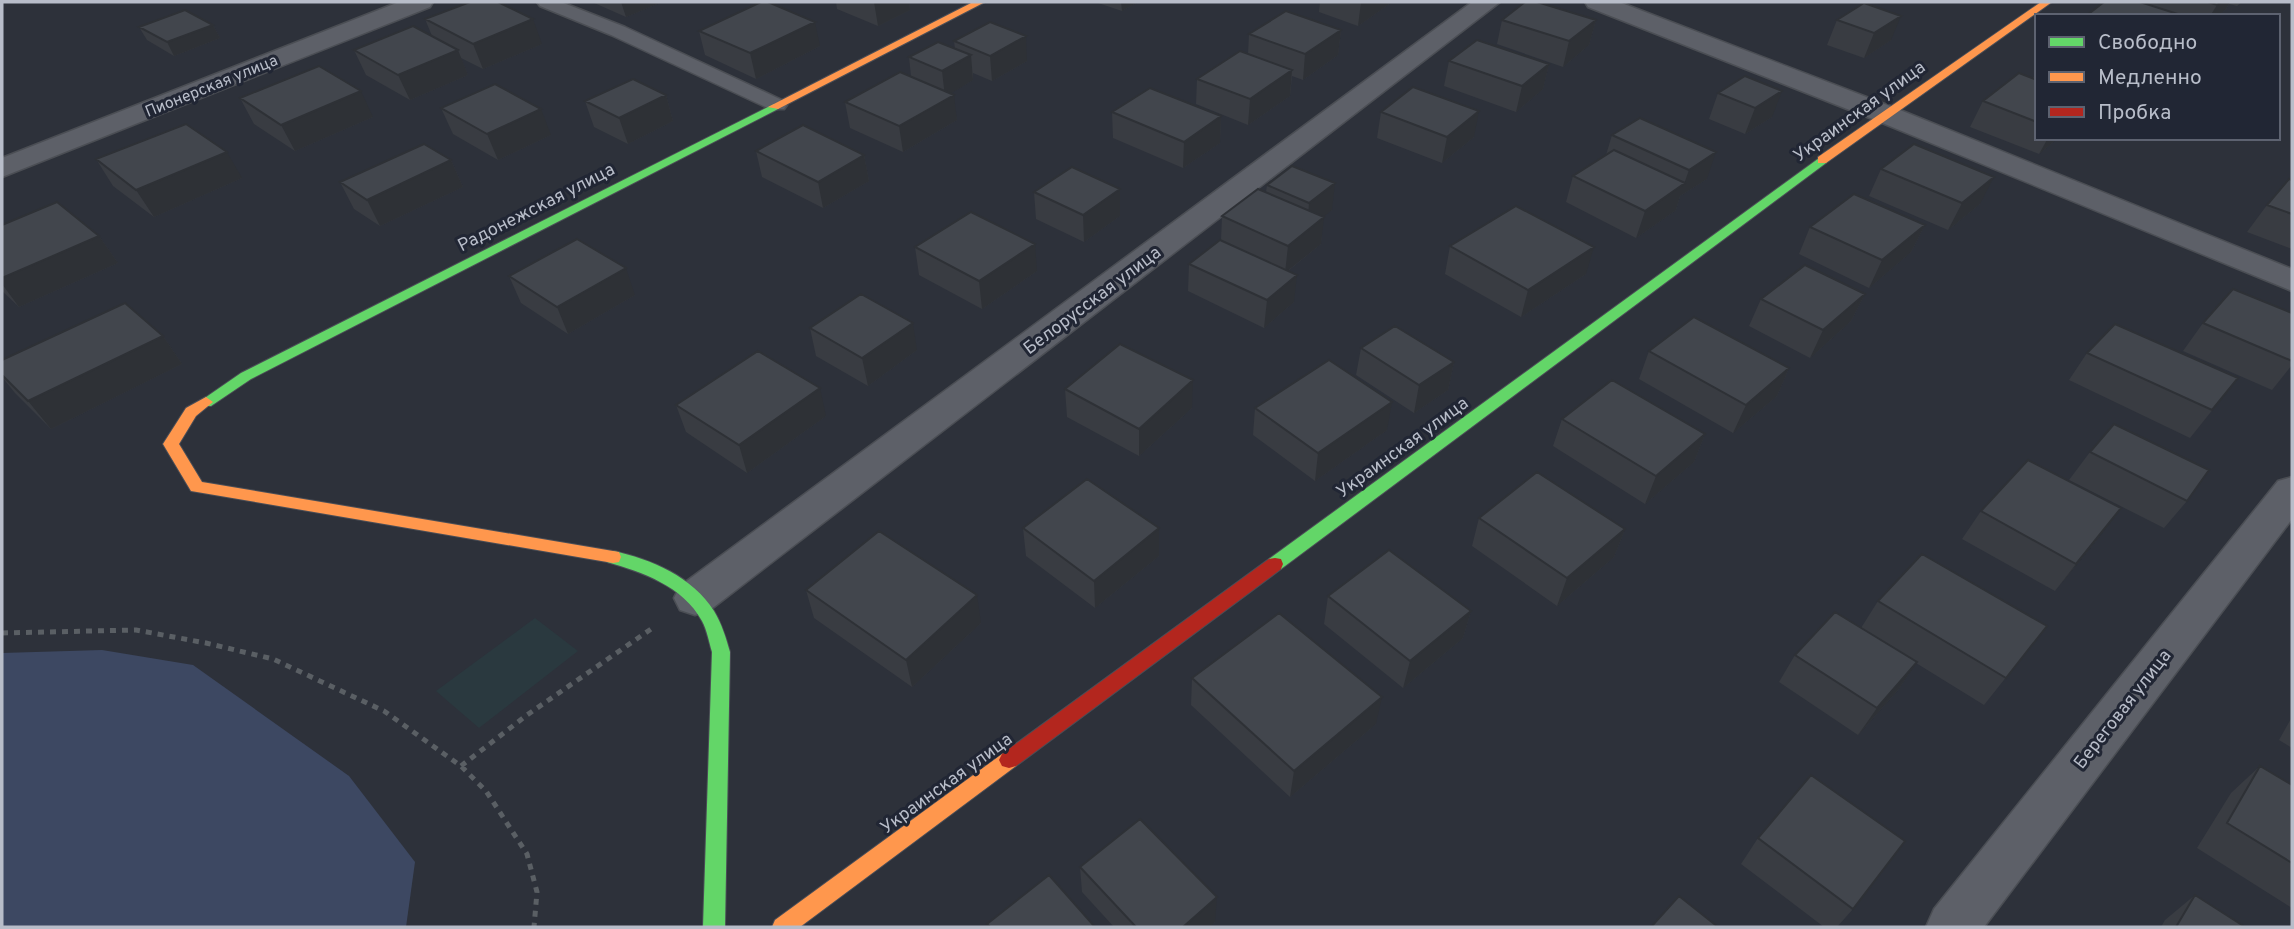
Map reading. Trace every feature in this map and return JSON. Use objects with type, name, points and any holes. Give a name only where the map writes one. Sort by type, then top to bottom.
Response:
[{"type":"street","name":"Пионерская улица","points":[[2,168],[421,2]]},
{"type":"street","name":"Радонежская улица","points":[[695,598],[660,575],[619,558],[197,487],[171,444],[191,412],[246,376],[980,2]]},
{"type":"street","name":"Белорусская улица","points":[[695,598],[1488,2]]},
{"type":"street","points":[[1597,2],[1885,114],[2292,281]]},
{"type":"street","name":"Украинская улица","points":[[783,927],[1885,114],[2047,2]]},
{"type":"street","name":"Береговая улица","points":[[1952,927],[2292,491]]},
{"type":"street","points":[[695,598],[709,617],[721,652],[714,927]]},
{"type":"lane","points":[[546,2],[777,105]]},
{"type":"path","points":[[461,766],[527,716],[695,598]]},
{"type":"path","points":[[2,633],[136,630],[273,659],[384,711],[461,766],[486,792],[527,854],[537,892],[534,927]]},
{"type":"shaded area","points":[[535,618],[578,651],[479,728],[436,691]]},
{"type":"water","points":[[102,650],[193,665],[349,776],[415,862],[406,927],[2,927],[2,653]]},
{"type":"building","points":[[470,2],[498,2],[533,19],[473,44],[425,19]]},
{"type":"building","points":[[761,2],[768,2],[815,22],[750,53],[699,31]]},
{"type":"building","points":[[1525,2],[1537,2],[1596,20],[1569,41],[1502,20]]},
{"type":"building","points":[[2104,2],[2140,2],[2178,14],[2089,14]]},
{"type":"building","points":[[1864,3],[1901,16],[1874,33],[1837,20]]},
{"type":"building","points":[[185,10],[213,25],[167,42],[139,27]]},
{"type":"building","points":[[1286,11],[1341,30],[1305,54],[1249,34]]},
{"type":"building","points":[[990,22],[1026,36],[990,56],[954,41]]},
{"type":"building","points":[[413,26],[458,50],[398,75],[354,50]]},
{"type":"building","points":[[1477,40],[1549,64],[1522,86],[1449,61]]},
{"type":"building","points":[[938,42],[971,55],[942,71],[909,57]]},
{"type":"building","points":[[1240,51],[1292,70],[1250,99],[1197,79]]},
{"type":"building","points":[[319,66],[361,91],[281,125],[240,98]]},
{"type":"building","points":[[900,72],[954,95],[899,126],[845,102]]},
{"type":"building","points":[[2019,73],[2035,79],[2035,121],[1983,101]]},
{"type":"building","points":[[1745,76],[1782,91],[1755,108],[1718,93]]},
{"type":"building","points":[[633,79],[666,95],[619,118],[585,101]]},
{"type":"building","points":[[495,84],[541,109],[487,134],[441,108]]},
{"type":"building","points":[[1413,87],[1479,111],[1447,137],[1381,112]]},
{"type":"building","points":[[1150,88],[1221,116],[1184,142],[1112,112]]},
{"type":"building","points":[[1640,118],[1716,152],[1689,170],[1612,135]]},
{"type":"building","points":[[186,124],[227,152],[136,190],[96,159]]},
{"type":"building","points":[[803,125],[864,155],[818,182],[756,151]]},
{"type":"building","points":[[424,144],[451,160],[367,200],[340,182]]},
{"type":"building","points":[[1914,144],[1994,177],[1962,203],[1881,169]]},
{"type":"building","points":[[1614,150],[1685,183],[1645,211],[1573,176]]},
{"type":"building","points":[[1292,166],[1335,183],[1309,203],[1267,185]]},
{"type":"building","points":[[1072,167],[1120,189],[1083,215],[1034,192]]},
{"type":"building","points":[[2289,179],[2292,180],[2292,214],[2267,205]]},
{"type":"building","points":[[1258,189],[1324,217],[1288,246],[1222,216]]},
{"type":"building","points":[[1854,194],[1925,225],[1882,260],[1810,227]]},
{"type":"building","points":[[57,202],[99,236],[2,278],[2,225]]},
{"type":"building","points":[[1516,206],[1594,247],[1528,290],[1450,246]]},
{"type":"building","points":[[971,212],[1035,244],[979,281],[915,247]]},
{"type":"building","points":[[577,239],[626,268],[557,307],[509,276]]},
{"type":"building","points":[[1220,240],[1297,275],[1267,300],[1189,264]]},
{"type":"building","points":[[1805,265],[1865,294],[1823,330],[1761,299]]},
{"type":"building","points":[[2233,289],[2292,313],[2292,361],[2203,323]]},
{"type":"building","points":[[861,294],[913,323],[862,358],[810,328]]},
{"type":"building","points":[[125,303],[163,336],[28,401],[2,375],[2,360]]},
{"type":"building","points":[[1694,317],[1789,368],[1746,405],[1649,351]]},
{"type":"building","points":[[2115,324],[2238,378],[2212,410],[2087,353]]},
{"type":"building","points":[[1395,326],[1454,362],[1419,385],[1361,348]]},
{"type":"building","points":[[1120,344],[1193,380],[1139,429],[1065,389]]},
{"type":"building","points":[[758,351],[820,388],[739,445],[676,405]]},
{"type":"building","points":[[1329,360],[1392,402],[1318,453],[1255,408]]},
{"type":"building","points":[[1612,380],[1705,434],[1656,476],[1562,419]]},
{"type":"building","points":[[2114,424],[2209,470],[2187,501],[2090,452]]},
{"type":"building","points":[[2028,460],[2121,508],[2076,564],[1981,511]]},
{"type":"building","points":[[1537,472],[1625,529],[1567,578],[1479,518]]},
{"type":"building","points":[[1087,479],[1159,528],[1094,581],[1023,528]]},
{"type":"building","points":[[879,531],[977,595],[906,660],[806,590]]},
{"type":"building","points":[[1389,550],[1471,611],[1410,661],[1328,596]]},
{"type":"building","points":[[1922,554],[2047,626],[2006,678],[1878,601]]},
{"type":"building","points":[[1835,612],[1917,662],[1877,708],[1795,655]]},
{"type":"building","points":[[1279,613],[1382,697],[1294,771],[1192,678]]},
{"type":"building","points":[[2260,766],[2292,785],[2292,863],[2227,823]]},
{"type":"building","points":[[1811,775],[1905,841],[1853,909],[1758,838]]},
{"type":"building","points":[[1140,819],[1217,897],[1183,927],[1136,927],[1080,867]]},
{"type":"building","points":[[1049,875],[1095,927],[990,927],[987,924]]},
{"type":"building","points":[[2195,895],[2245,927],[2176,927]]},
{"type":"building","points":[[1679,896],[1718,927],[1651,927]]},
{"type":"traffic: fast","points":[[206,402],[246,376],[774,107]]},
{"type":"traffic: fast","points":[[1275,564],[1822,160]]},
{"type":"traffic: fast","points":[[613,557],[653,570],[690,595],[708,616],[721,652],[714,927]]},
{"type":"traffic: slow","points":[[774,107],[980,2]]},
{"type":"traffic: slow","points":[[1822,160],[2047,2]]},
{"type":"traffic: slow","points":[[206,402],[191,412],[171,444],[197,487],[613,557]]},
{"type":"traffic: slow","points":[[783,927],[1009,760]]},
{"type":"traffic: jam","points":[[1009,760],[1275,564]]}]
